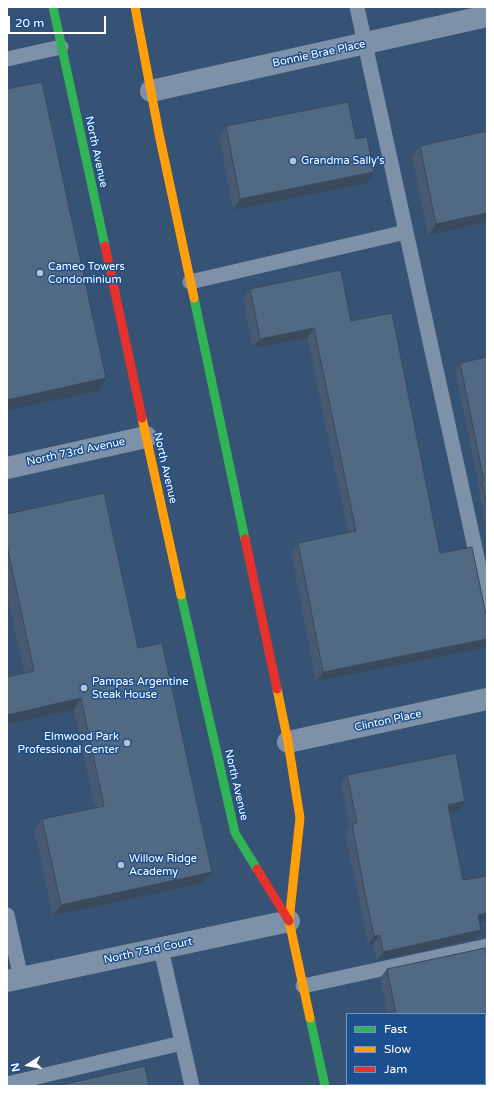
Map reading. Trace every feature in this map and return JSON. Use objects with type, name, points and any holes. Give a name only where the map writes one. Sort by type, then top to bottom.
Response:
[{"type":"main road","name":"North Avenue","points":[[53,7],[146,437],[235,833],[289,921]]},
{"type":"main road","name":"North Avenue","points":[[135,7],[190,282],[288,742],[300,818],[289,921],[325,1086]]},
{"type":"street","name":"Bonnie Brae Place","points":[[151,91],[487,16]]},
{"type":"street","name":"North 73rd Avenue","points":[[7,468],[146,437]]},
{"type":"street","name":"Clinton Place","points":[[288,742],[487,699]]},
{"type":"street","name":"North 73rd Court","points":[[14,980],[289,921]]},
{"type":"lane","points":[[357,7],[487,602]]},
{"type":"lane","points":[[7,59],[61,47]]},
{"type":"lane","points":[[190,282],[406,232]]},
{"type":"lane","points":[[7,915],[14,980]]},
{"type":"lane","points":[[303,986],[487,946]]},
{"type":"lane","points":[[161,948],[192,1086]]},
{"type":"lane","points":[[7,1084],[182,1043]]},
{"type":"building","name":"Cameo Towers Condominium","points":[[42,82],[106,378],[7,400],[7,89]]},
{"type":"building","name":"Grandma Sally's","points":[[348,102],[356,139],[367,137],[374,172],[240,199],[226,126]]},
{"type":"building","points":[[487,131],[487,213],[436,224],[420,146]]},
{"type":"building","points":[[341,270],[351,321],[392,313],[440,553],[472,547],[487,619],[487,639],[323,672],[298,543],[356,531],[314,328],[260,339],[250,289]]},
{"type":"building","points":[[487,357],[487,506],[482,482],[484,481],[460,363]]},
{"type":"building","points":[[104,493],[138,648],[162,643],[212,872],[61,905],[42,819],[104,806],[81,698],[7,715],[7,677],[34,671],[7,546],[7,514]]},
{"type":"building","points":[[456,753],[465,801],[448,805],[463,880],[487,876],[487,913],[478,915],[481,930],[383,952],[380,935],[374,936],[366,899],[352,824],[357,823],[347,775]]},
{"type":"building","points":[[485,948],[487,959],[487,1086],[410,1086],[486,1085],[486,1013],[396,1013],[387,969]]},
{"type":"building","points":[[145,1066],[149,1086],[57,1086]]},
{"type":"traffic: fast","points":[[53,7],[105,246]]},
{"type":"traffic: fast","points":[[194,298],[245,539]]},
{"type":"traffic: fast","points":[[181,595],[235,833],[257,869]]},
{"type":"traffic: fast","points":[[310,1018],[325,1086]]},
{"type":"traffic: slow","points":[[135,7],[159,134],[194,298]]},
{"type":"traffic: slow","points":[[142,418],[181,595]]},
{"type":"traffic: slow","points":[[277,689],[288,742],[300,818],[289,921],[310,1018]]},
{"type":"traffic: jam","points":[[105,246],[142,418]]},
{"type":"traffic: jam","points":[[245,539],[277,689]]},
{"type":"traffic: jam","points":[[257,869],[289,921]]},
{"type":"place","name":"Grandma Sally's","points":[[293,161]]},
{"type":"place","name":"Cameo Towers Condominium","points":[[40,273]]},
{"type":"place","name":"Pampas Argentine Steak House","points":[[84,688]]},
{"type":"place","name":"Elmwood Park Professional Center","points":[[127,743]]},
{"type":"place","name":"Willow Ridge Academy","points":[[121,865]]}]
